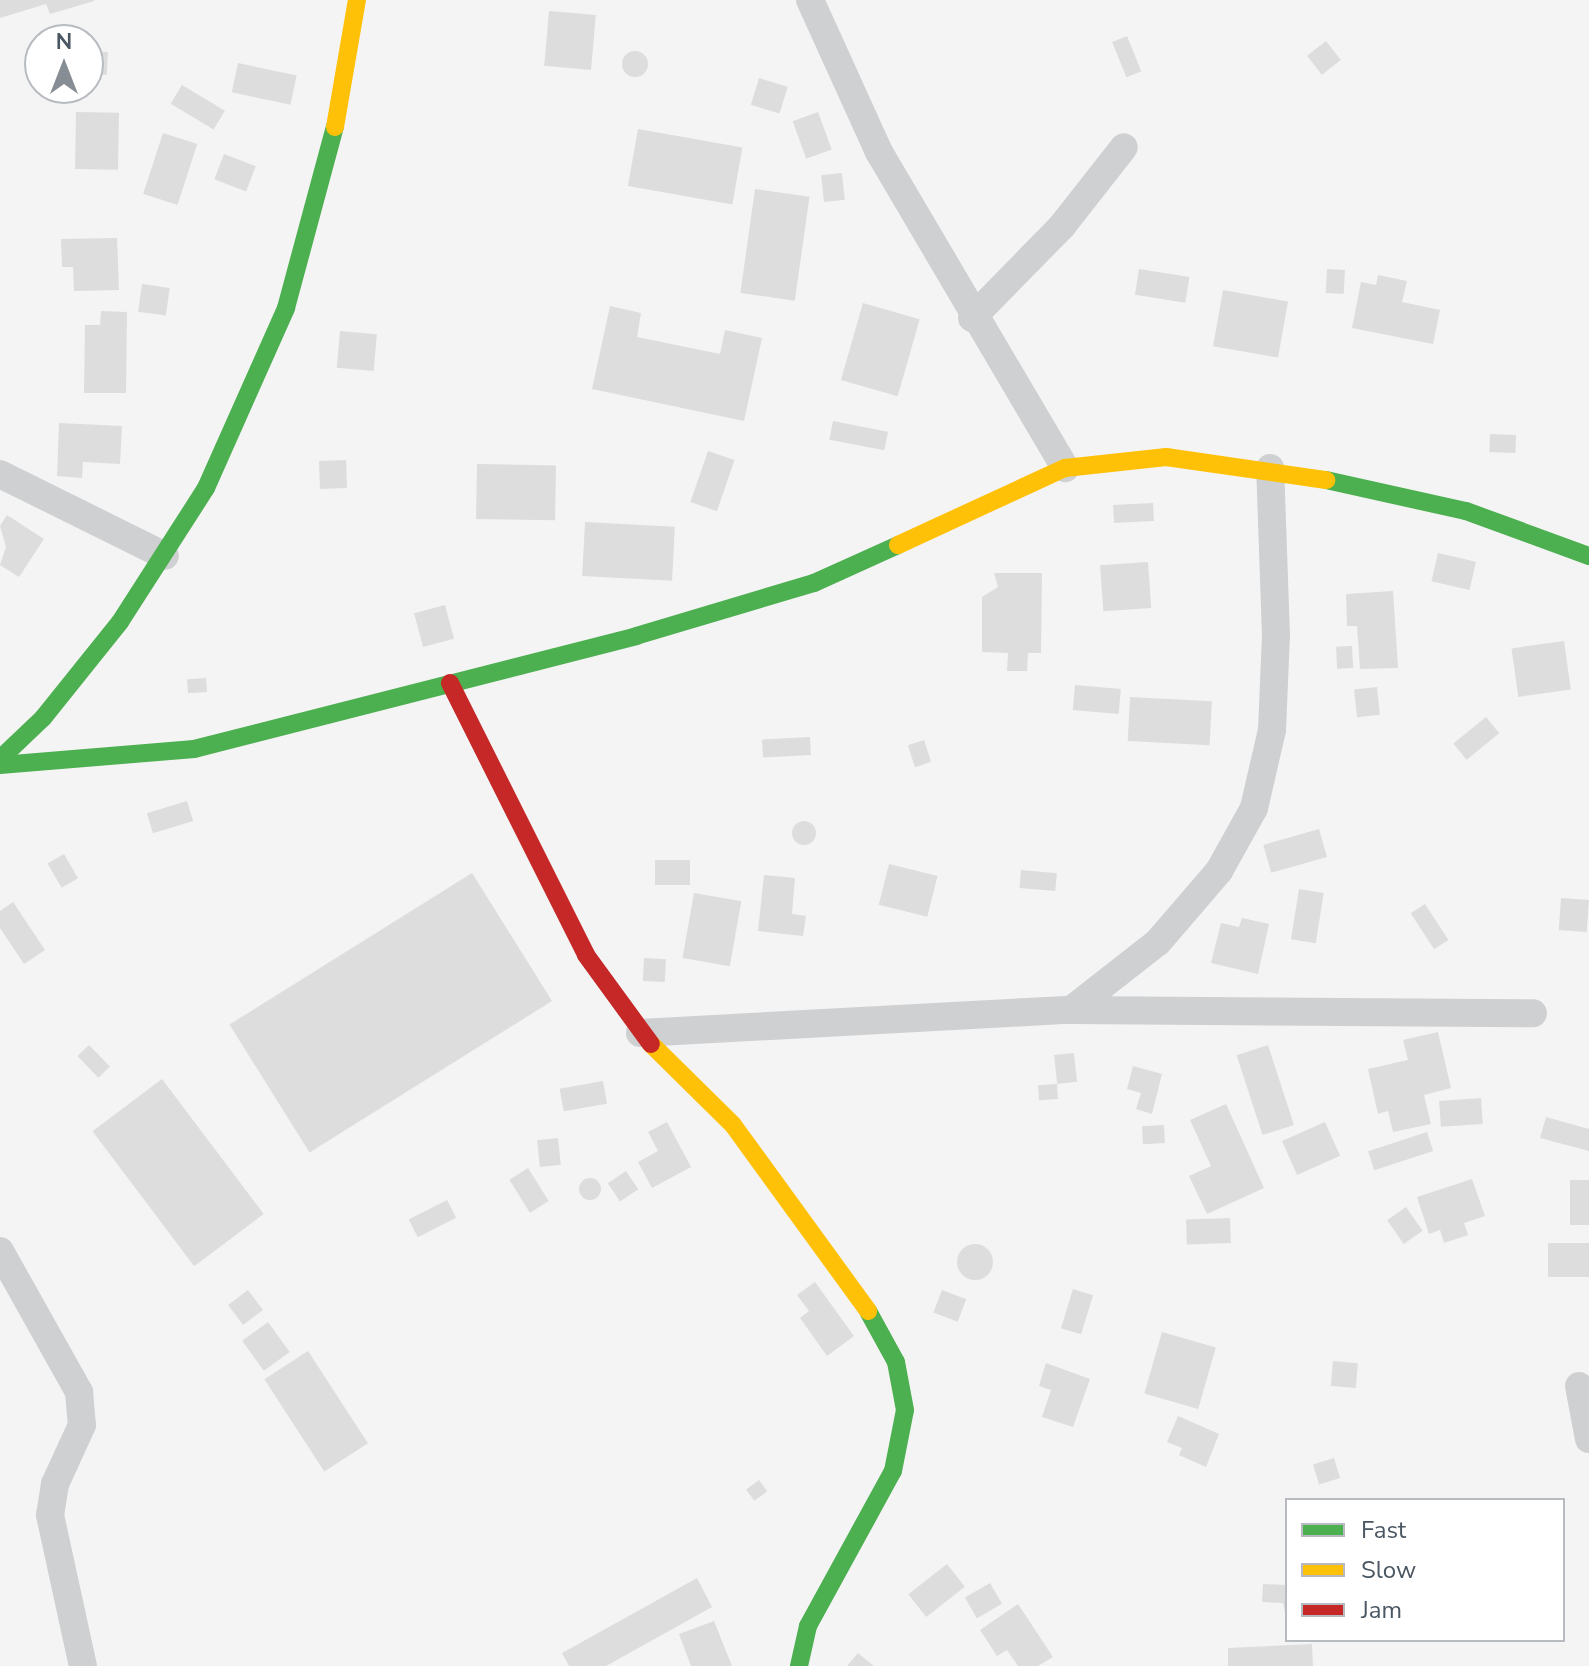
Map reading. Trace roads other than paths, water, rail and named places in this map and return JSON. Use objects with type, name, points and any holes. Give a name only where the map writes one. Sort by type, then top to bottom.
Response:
[{"type":"street","points":[[0,759],[43,718],[165,556],[206,488],[286,308],[339,112],[357,0]]},
{"type":"street","points":[[810,0],[879,152],[972,318],[1065,468]]},
{"type":"street","points":[[972,318],[1062,226],[1124,147]]},
{"type":"street","points":[[0,765],[194,749],[450,683],[814,583],[1065,468],[1166,457],[1270,468],[1466,511],[1589,556]]},
{"type":"street","points":[[1071,1010],[1158,942],[1219,871],[1254,808],[1272,730],[1276,636],[1270,468]]},
{"type":"street","points":[[0,474],[165,556]]},
{"type":"street","points":[[450,683],[586,955],[640,1033],[733,1125],[885,1335],[896,1362],[905,1410],[893,1471],[808,1626],[799,1666]]},
{"type":"street","points":[[640,1033],[1071,1010],[1533,1013]]},
{"type":"street","points":[[0,1251],[79,1392],[82,1425],[55,1484],[50,1515],[83,1666]]},
{"type":"street","points":[[1579,1386],[1589,1439]]}]
